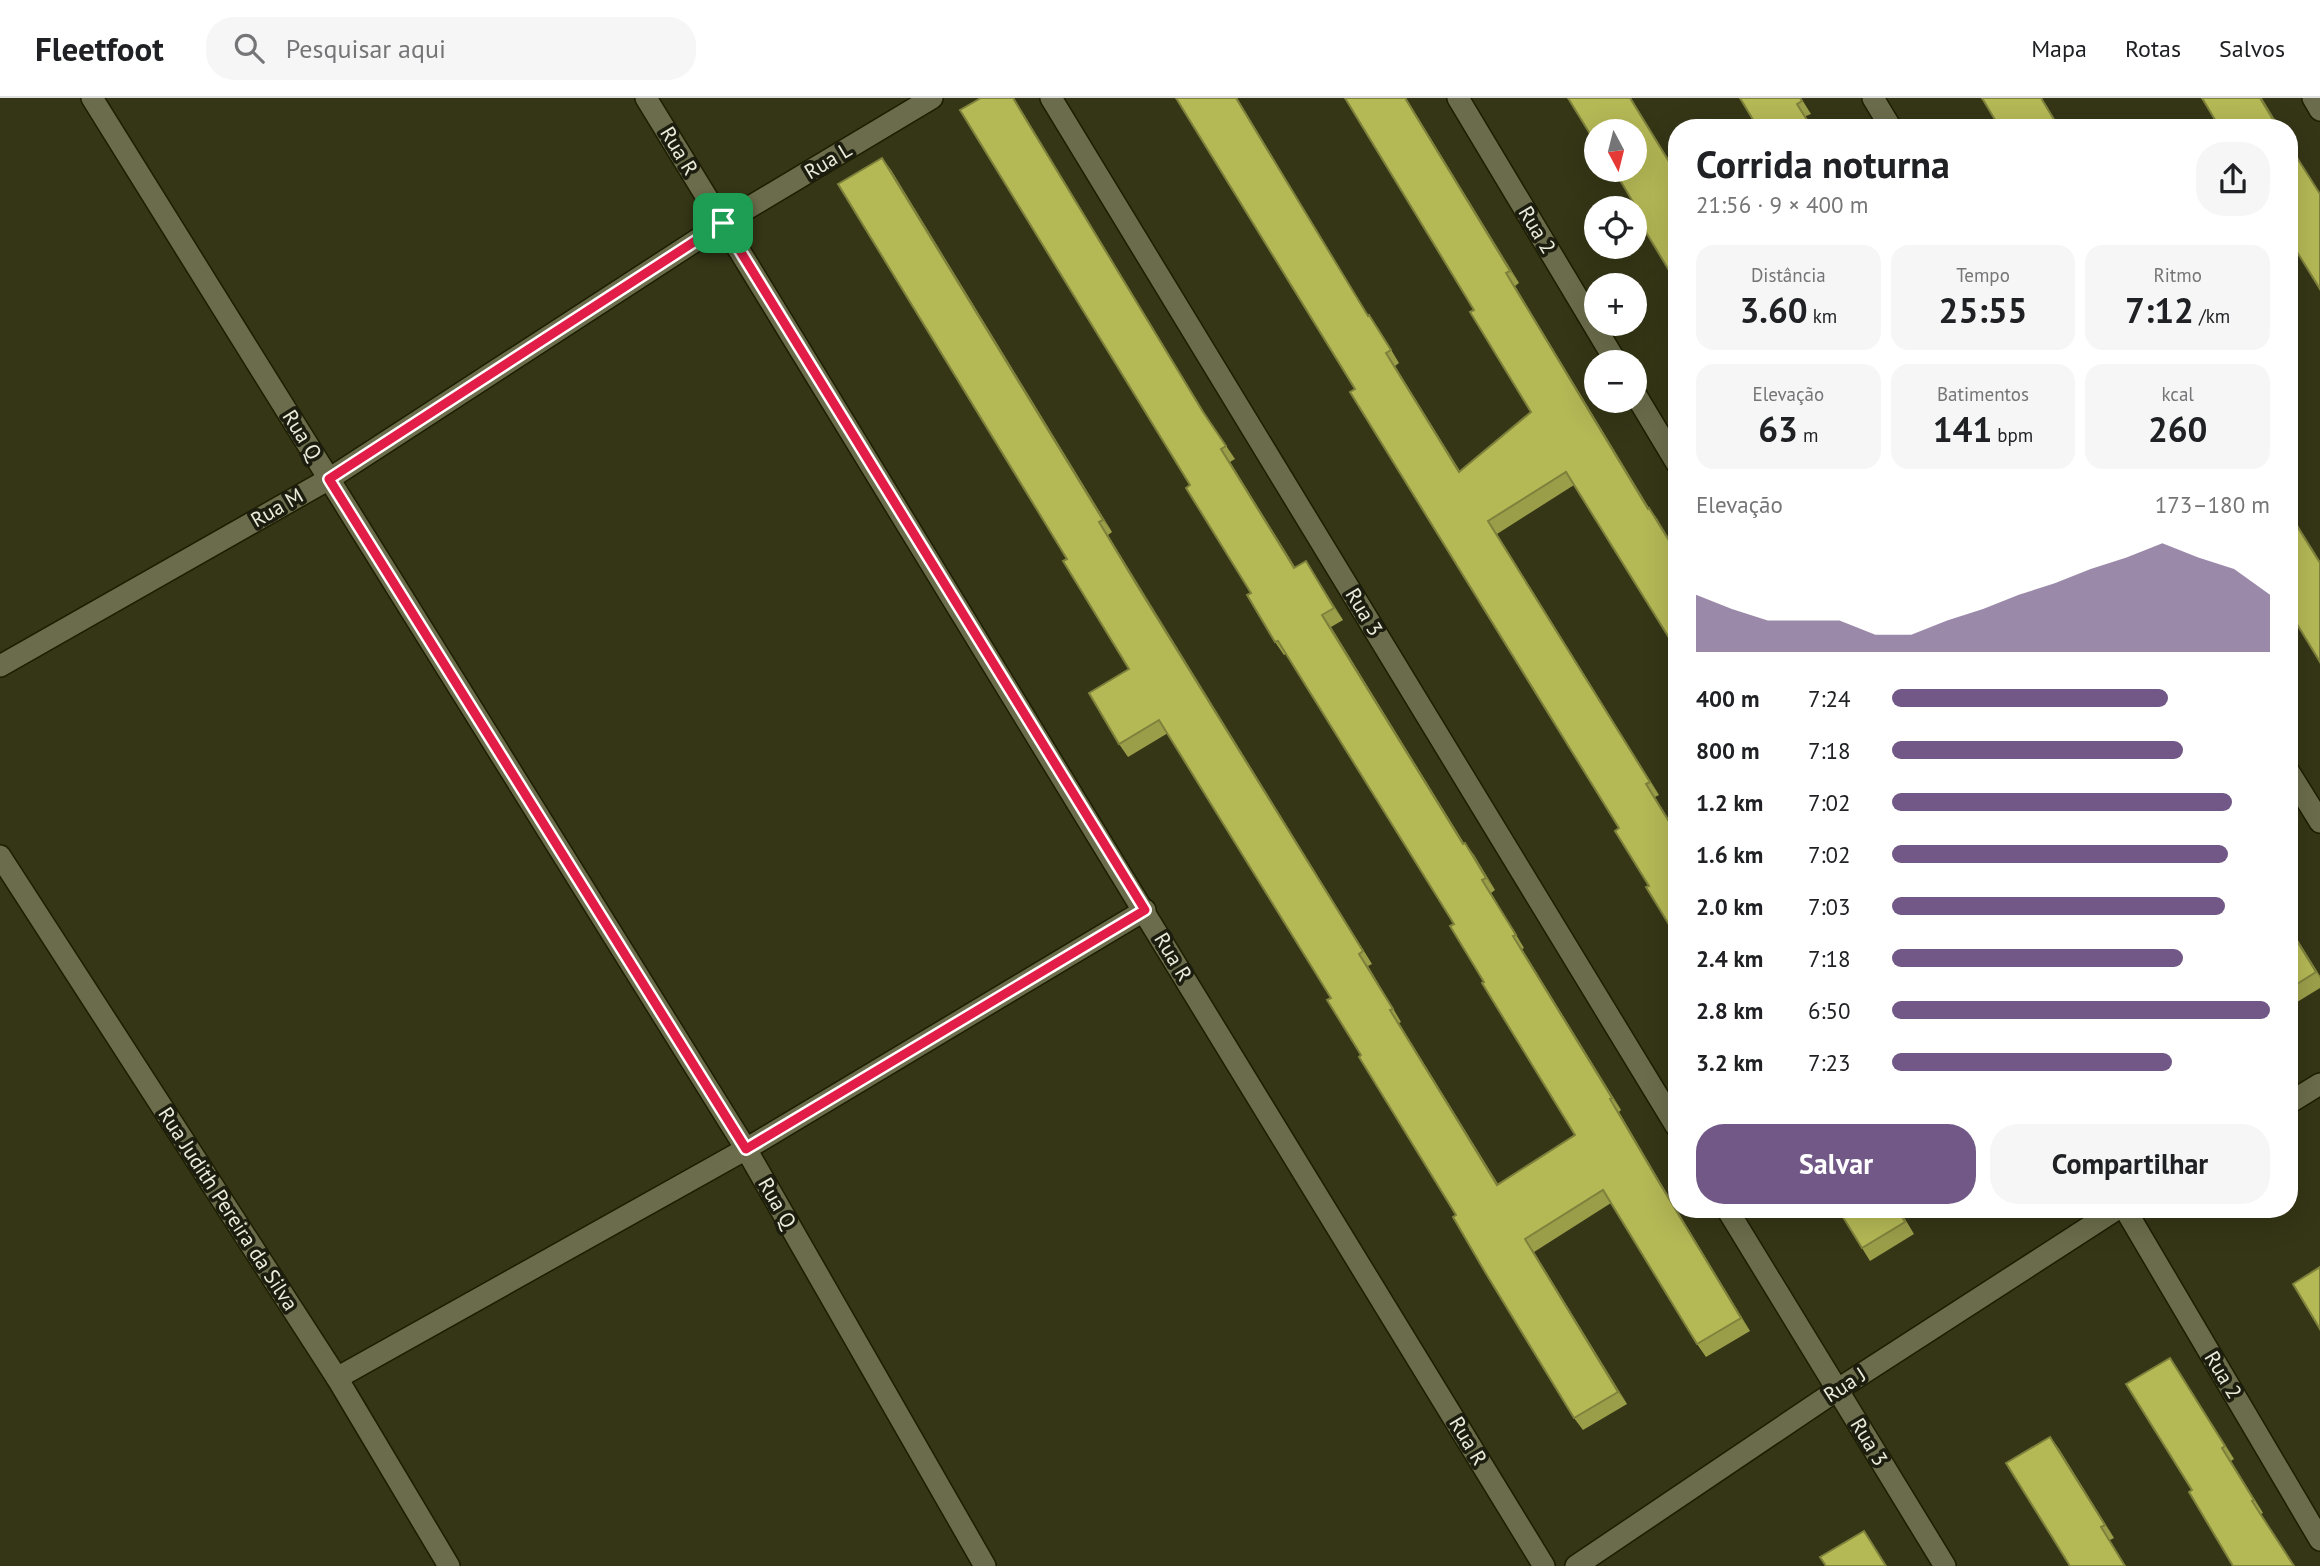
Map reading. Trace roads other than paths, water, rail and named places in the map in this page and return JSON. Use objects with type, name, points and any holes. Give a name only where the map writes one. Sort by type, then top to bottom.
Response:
[{"type":"street","name":"Rua Q","points":[[92,98],[746,1149],[985,1566]]},
{"type":"street","name":"Rua R","points":[[646,98],[1544,1566]]},
{"type":"street","name":"Rua L","points":[[723,223],[932,98]]},
{"type":"street","name":"Rua 3","points":[[1051,98],[1668,1113]]},
{"type":"street","name":"Rua 2","points":[[1458,98],[1609,350]]},
{"type":"street","points":[[1872,98],[1885,119]]},
{"type":"street","points":[[2313,98],[2320,110]]},
{"type":"street","name":"Rua M","points":[[0,666],[329,479],[723,223]]},
{"type":"street","points":[[1647,413],[1668,449]]},
{"type":"street","points":[[2298,787],[2320,822]]},
{"type":"street","name":"Rua Judith Pereira da Silva","points":[[0,856],[337,1378],[449,1566]]},
{"type":"street","points":[[337,1378],[746,1149],[1145,910]]},
{"type":"street","points":[[2298,1097],[2320,1084]]},
{"type":"street","name":"Rua 3","points":[[1732,1218],[1945,1566]]},
{"type":"street","name":"Rua J","points":[[1576,1566],[1837,1390],[2103,1218]]},
{"type":"street","name":"Rua 2","points":[[2130,1218],[2320,1540]]}]
